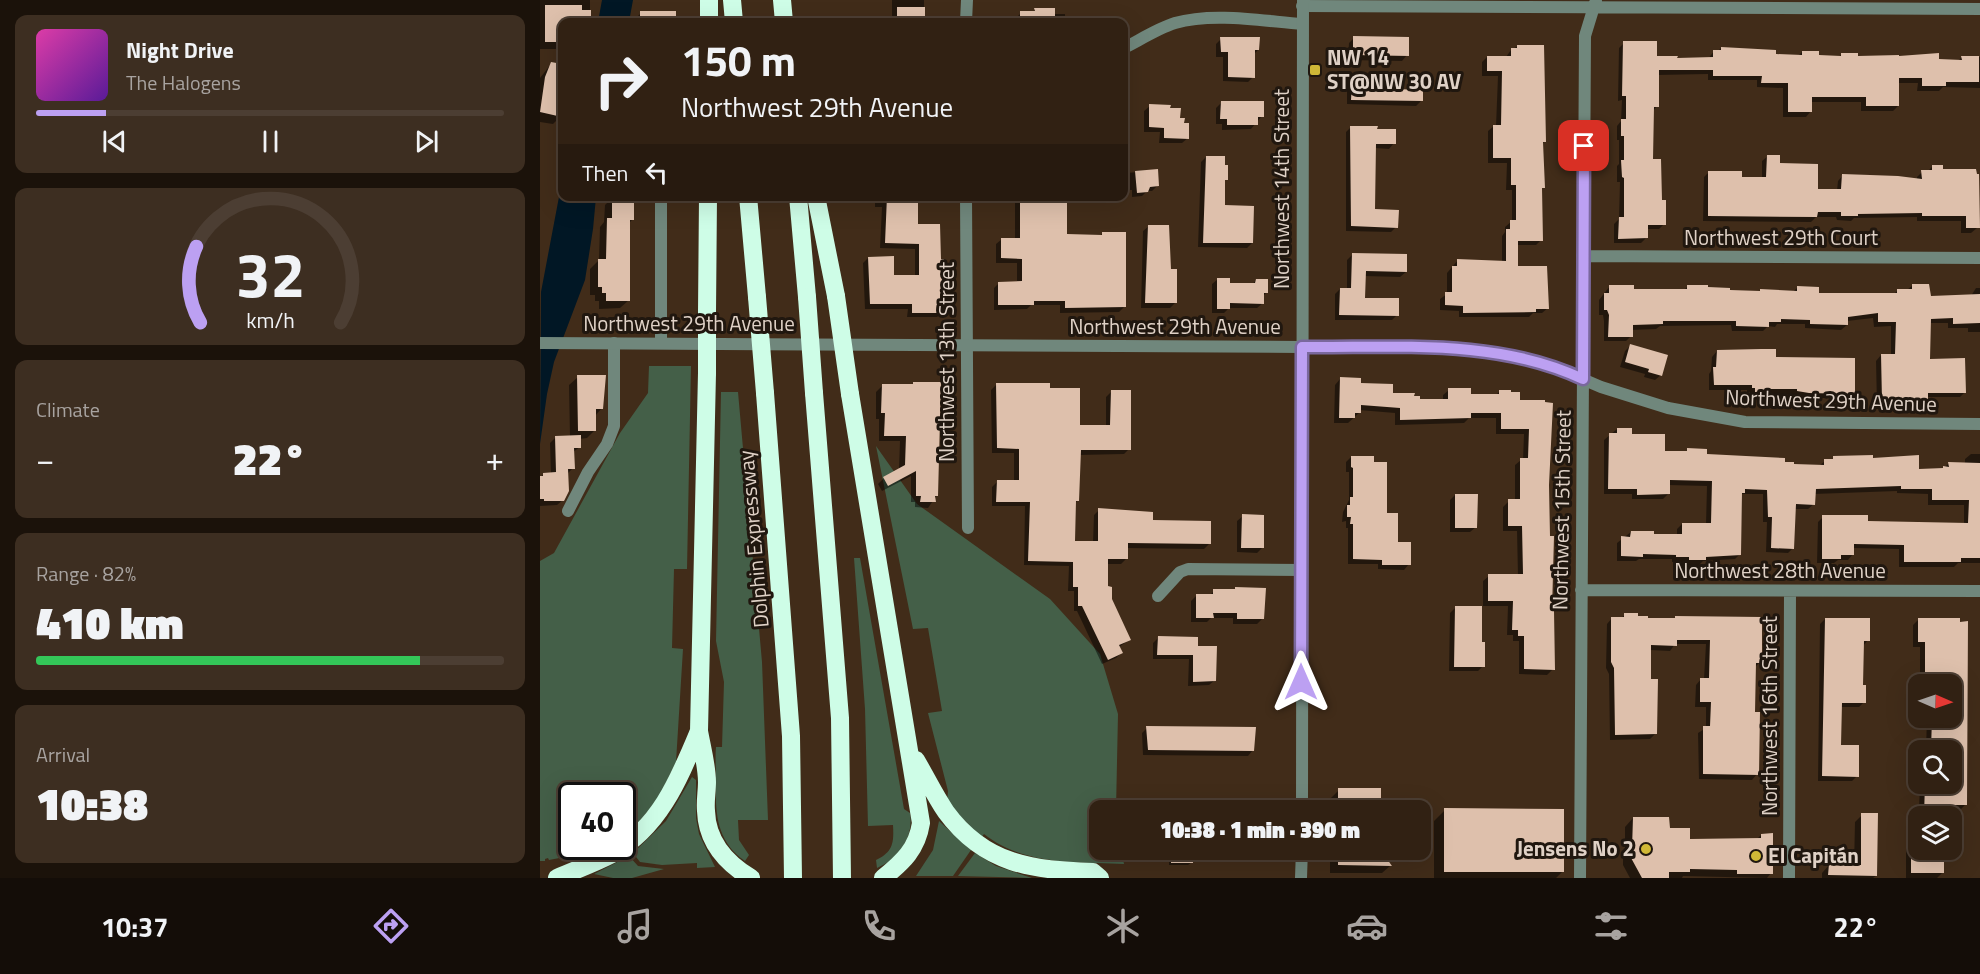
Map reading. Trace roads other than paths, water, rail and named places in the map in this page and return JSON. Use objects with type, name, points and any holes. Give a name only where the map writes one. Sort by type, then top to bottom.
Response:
[{"type":"highway","points":[[709,0],[709,18]]},
{"type":"highway","points":[[732,0],[734,18]]},
{"type":"highway","points":[[782,0],[784,18]]},
{"type":"highway","points":[[708,201],[699,731],[707,780],[706,811],[710,832],[724,857],[751,878]]},
{"type":"highway","name":"Dolphin Expressway","points":[[748,201],[785,644],[791,736],[793,878]]},
{"type":"highway","points":[[798,201],[840,718],[842,878]]},
{"type":"highway","points":[[817,201],[836,296],[850,394],[919,809],[919,834],[908,856],[883,878]]},
{"type":"highway","points":[[557,878],[614,853],[648,827],[670,797],[699,731]]},
{"type":"highway","points":[[909,748],[945,811],[979,844],[1019,865],[1049,870],[1093,872],[1101,878]]},
{"type":"street","points":[[966,18],[967,0]]},
{"type":"street","points":[[1302,3],[1905,4],[1980,9]]},
{"type":"street","name":"Northwest 14th Street","points":[[1302,3],[1302,800]]},
{"type":"street","name":"Northwest 15th Street","points":[[1580,878],[1585,36],[1595,4]]},
{"type":"street","points":[[1128,46],[1175,23],[1198,20],[1242,18],[1302,24]]},
{"type":"street","points":[[661,201],[661,343]]},
{"type":"street","name":"Northwest 13th Street","points":[[966,201],[968,528]]},
{"type":"street","name":"Northwest 29th Court","points":[[1582,256],[1980,258]]},
{"type":"street","name":"Northwest 29th Avenue","points":[[540,343],[1425,347],[1480,351],[1542,363],[1668,408],[1745,422],[1980,424]]},
{"type":"street","points":[[568,511],[588,472],[607,444],[614,426],[614,343]]},
{"type":"street","points":[[1158,596],[1180,572],[1188,569],[1302,570]]},
{"type":"street","name":"Northwest 28th Avenue","points":[[1581,590],[1980,591]]},
{"type":"street","name":"Northwest 16th Street","points":[[1789,878],[1790,591]]},
{"type":"street","points":[[1301,878],[1302,860]]},
{"type":"water","points":[[602,0],[633,0],[630,18],[599,18]]},
{"type":"water","points":[[558,201],[596,201],[585,280],[554,362],[540,444],[541,292]]},
{"type":"place","name":"NW 14 ST@NW 30 AV","points":[[1315,70]]},
{"type":"place","name":"Jensens No 2","points":[[1646,849]]},
{"type":"place","name":"El Capitán","points":[[1756,856]]}]
